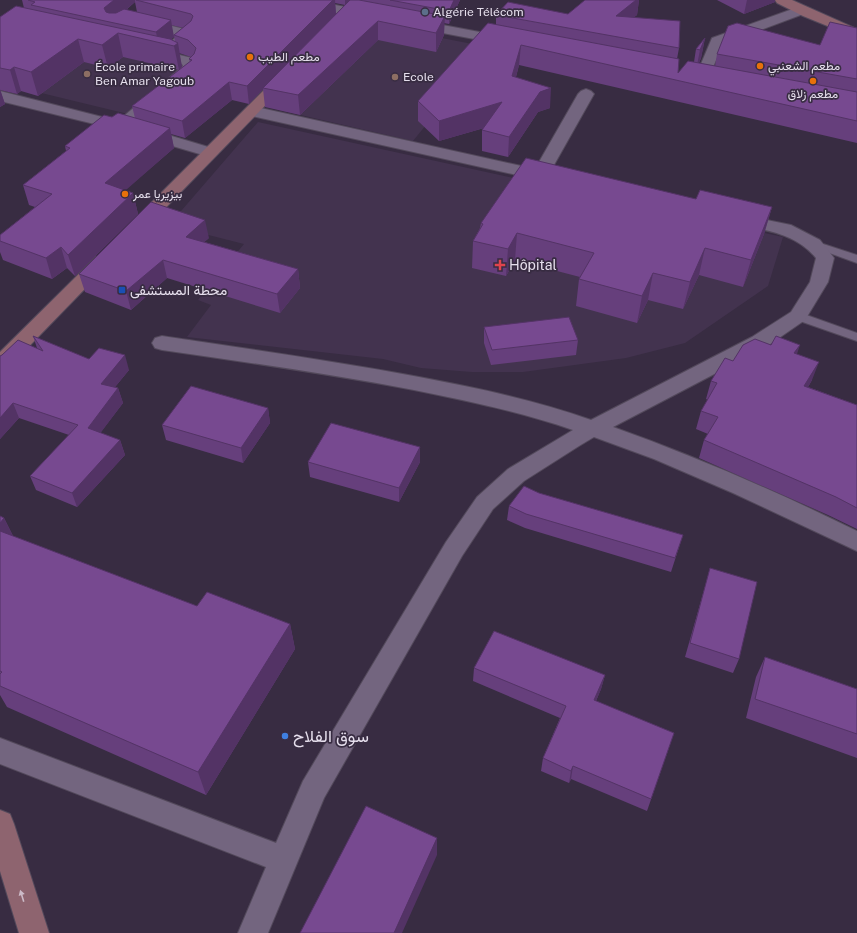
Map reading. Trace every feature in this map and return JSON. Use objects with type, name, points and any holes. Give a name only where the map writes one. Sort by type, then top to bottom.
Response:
[{"type":"main road","points":[[782,0],[801,10],[857,34]]},
{"type":"main road","points":[[130,234],[295,67]]},
{"type":"main road","points":[[0,364],[113,251]]},
{"type":"main road","points":[[0,824],[34,933]]},
{"type":"street","points":[[291,0],[387,19]]},
{"type":"street","points":[[702,78],[717,41],[801,10]]},
{"type":"street","points":[[132,21],[188,34],[163,55]]},
{"type":"street","points":[[402,22],[518,43]]},
{"type":"street","points":[[121,126],[191,66],[187,61],[141,50]]},
{"type":"street","points":[[687,75],[718,80]]},
{"type":"street","points":[[540,175],[586,94]]},
{"type":"street","points":[[0,96],[121,126],[210,152]]},
{"type":"street","points":[[252,111],[563,180]]},
{"type":"street","points":[[253,933],[313,790],[454,550],[485,503],[516,475],[572,440],[759,342],[798,316],[819,282],[825,258],[814,244],[785,229],[716,214]]},
{"type":"street","points":[[162,343],[369,374],[468,394],[538,411],[682,461],[804,515],[857,542]]},
{"type":"street","points":[[0,751],[284,860]]},
{"type":"lane","points":[[814,244],[857,259]]},
{"type":"lane","points":[[798,316],[857,337]]},
{"type":"shaded area","name":"Ecole","points":[[365,23],[498,49],[443,104],[413,141],[279,110]]},
{"type":"shaded area","name":"École primaire Ben Amar Yagoub","points":[[22,30],[184,66],[128,114],[0,83]]},
{"type":"shaded area","name":"Hôpital","points":[[258,122],[783,237],[768,286],[685,343],[626,358],[523,372],[472,372],[421,368],[383,359],[187,337],[211,305],[198,300],[244,244],[169,225]]},
{"type":"building","points":[[28,0],[114,0],[104,8],[106,12],[116,13],[124,9],[171,20],[156,32],[31,5],[35,2]]},
{"type":"building","points":[[136,0],[333,0],[247,86],[229,82],[182,121],[132,106],[192,60],[189,59],[194,54],[196,48],[188,40],[174,35],[191,21],[193,16],[191,14]]},
{"type":"building","points":[[350,0],[359,0],[445,16],[436,33],[378,21],[298,95],[263,88]]},
{"type":"building","points":[[390,0],[454,0],[449,11]]},
{"type":"building","points":[[585,0],[636,0],[616,16],[680,21],[679,48],[496,15],[508,2],[568,14]]},
{"type":"building","points":[[16,6],[170,39],[178,43],[174,46],[118,33],[102,45],[78,39],[31,72],[14,67],[10,70],[0,68],[0,17]]},
{"type":"building","points":[[830,22],[857,28],[857,79],[717,54],[728,26],[737,23],[820,45]]},
{"type":"building","points":[[488,23],[679,59],[678,73],[688,61],[857,92],[857,121],[521,45],[512,76],[551,88],[540,92],[509,137],[482,130],[502,102],[439,121],[418,101]]},
{"type":"building","points":[[705,38],[700,50],[696,49]]},
{"type":"building","points":[[118,113],[170,128],[105,183],[133,193],[68,255],[61,247],[46,258],[0,241],[0,235],[52,194],[23,185],[70,148],[65,146],[104,115],[112,117]]},
{"type":"building","points":[[526,158],[696,199],[700,190],[772,207],[751,260],[705,248],[690,282],[653,273],[642,296],[579,279],[594,253],[517,233],[508,249],[473,241],[483,224],[481,223]]},
{"type":"building","points":[[151,202],[205,220],[186,237],[298,269],[277,294],[163,260],[126,291],[79,274]]},
{"type":"building","points":[[569,317],[578,340],[492,350],[484,327]]},
{"type":"building","points":[[33,336],[89,359],[99,348],[125,355],[101,384],[118,388],[88,428],[120,440],[72,493],[30,476],[78,425],[13,403],[0,418],[0,356],[18,340],[43,351]]},
{"type":"building","points":[[776,336],[800,345],[794,353],[819,362],[804,386],[857,405],[857,508],[836,497],[704,440],[718,417],[701,411],[717,383],[711,381],[725,358],[733,361],[743,345],[755,339],[771,345]]},
{"type":"building","points":[[191,386],[268,408],[241,448],[162,425]]},
{"type":"building","points":[[331,423],[420,447],[399,488],[308,462]]},
{"type":"building","points":[[524,486],[539,493],[683,535],[675,558],[526,514],[509,506]]},
{"type":"building","points":[[0,516],[4,518],[0,523]]},
{"type":"building","points":[[0,531],[197,606],[207,592],[290,624],[198,772],[0,686],[0,674],[2,672],[0,671]]},
{"type":"building","points":[[710,568],[757,582],[739,659],[690,643]]},
{"type":"building","points":[[494,631],[605,675],[594,700],[674,733],[651,799],[573,766],[571,771],[543,758],[566,706],[474,668]]},
{"type":"building","points":[[765,657],[857,689],[857,734],[755,699]]},
{"type":"building","points":[[366,806],[437,838],[394,933],[300,933]]},
{"type":"place","name":"Algérie Télécom","points":[[425,12]]},
{"type":"place","name":"مطعم الطيب","points":[[250,57]]},
{"type":"place","name":"مطعم الشعنبي","points":[[760,66]]},
{"type":"place","name":"École primaire Ben Amar Yagoub","points":[[87,74]]},
{"type":"place","name":"Ecole","points":[[395,77]]},
{"type":"place","name":"مطعم زلاق","points":[[813,81]]},
{"type":"place","name":"بيزيريا عمر","points":[[125,194]]},
{"type":"place","name":"Hôpital","points":[[500,265]]},
{"type":"place","name":"محطة المستشفى","points":[[122,290]]},
{"type":"place","name":"سوق الفلاح","points":[[285,736]]}]
